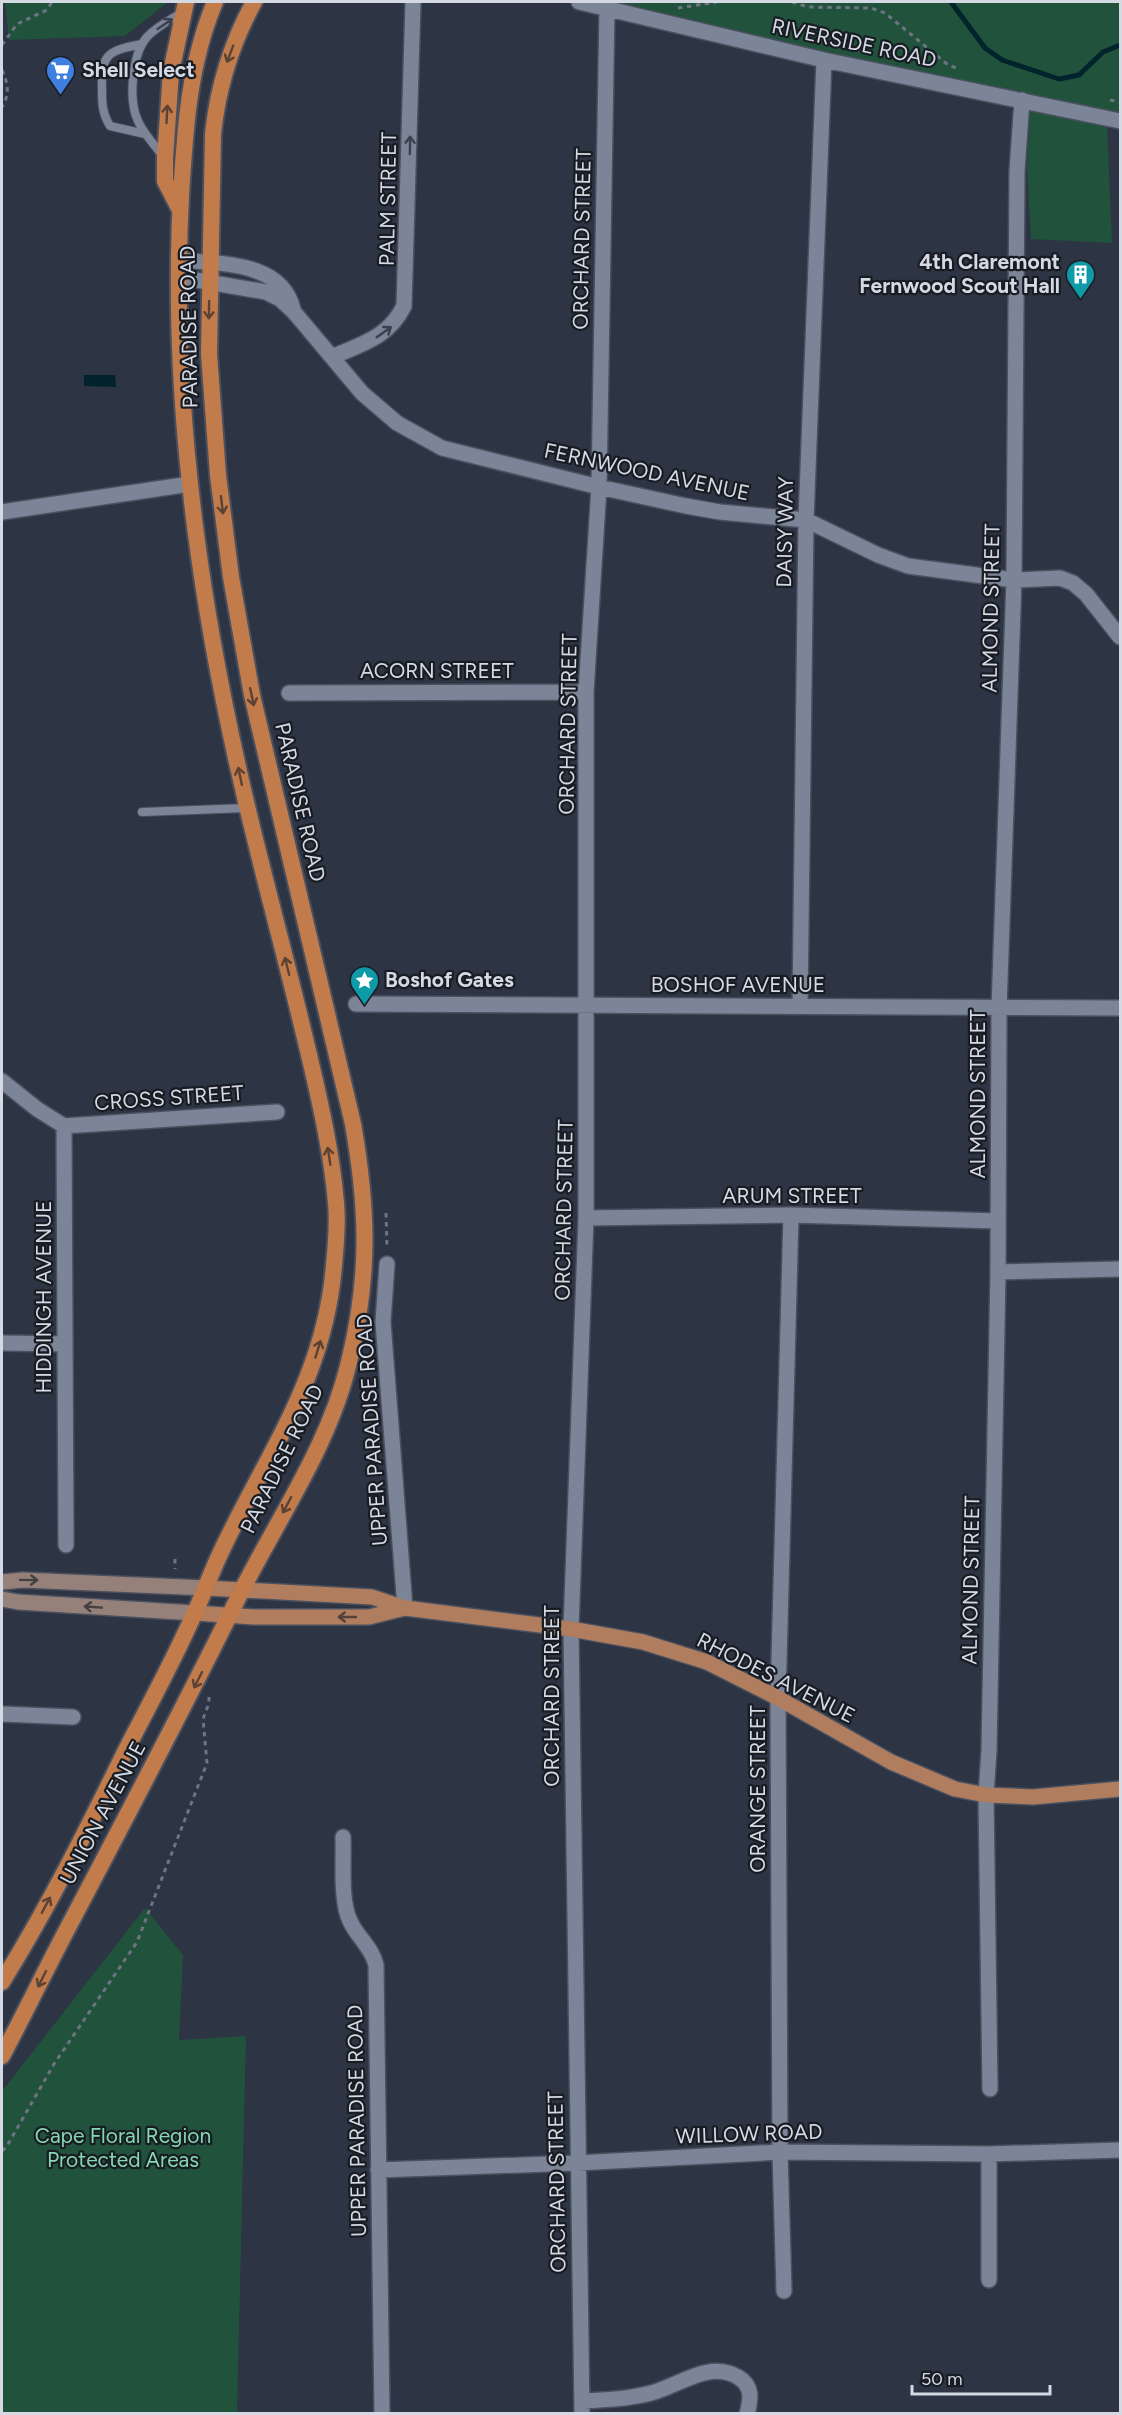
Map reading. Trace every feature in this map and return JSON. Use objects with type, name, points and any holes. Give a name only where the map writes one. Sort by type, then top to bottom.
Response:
[{"type":"highway","name":"PARADISE ROAD","points":[[206,1587],[220,1553],[274,1452],[310,1375],[322,1338],[334,1271],[336,1226],[336,1202],[322,1114],[246,808],[208,617],[190,484],[181,367],[179,277],[181,210],[185,135],[192,75],[205,27],[215,2]]},
{"type":"highway","name":"PARADISE ROAD","points":[[242,1590],[313,1457],[335,1409],[356,1332],[365,1274],[366,1243],[363,1178],[353,1124],[252,694],[231,577],[218,475],[209,365],[211,161],[216,108],[225,65],[254,2]]},
{"type":"highway","points":[[181,210],[165,181],[165,158],[171,72],[185,6]]},
{"type":"highway","name":"UNION AVENUE","points":[[2,1982],[103,1798],[206,1587]]},
{"type":"highway","name":"UNION AVENUE","points":[[2,2056],[242,1590]]},
{"type":"main road","points":[[2,1582],[23,1580],[206,1587]]},
{"type":"main road","name":"RHODES AVENUE","points":[[206,1587],[372,1598],[405,1608],[571,1629],[643,1642],[707,1662],[778,1698],[891,1762],[955,1789],[986,1795],[1034,1797],[1120,1790]]},
{"type":"main road","points":[[2,1599],[18,1602],[195,1613]]},
{"type":"main road","name":"RHODES AVENUE","points":[[195,1613],[230,1616],[369,1617],[405,1608]]},
{"type":"street","name":"PALM STREET","points":[[332,357],[383,334],[399,317],[405,306],[413,2]]},
{"type":"street","name":"RIVERSIDE ROAD","points":[[579,2],[824,60],[1120,121]]},
{"type":"street","name":"ORCHARD STREET","points":[[582,2407],[571,1629],[586,1218],[586,692],[599,487],[607,8]]},
{"type":"street","name":"DAISY WAY","points":[[800,1006],[806,520],[824,60]]},
{"type":"street","name":"ALMOND STREET","points":[[990,2088],[986,1795],[989,1750],[998,1272],[999,1009],[1014,580],[1017,171],[1022,100]]},
{"type":"street","name":"FERNWOOD AVENUE","points":[[180,260],[261,271],[286,291],[294,312]]},
{"type":"street","name":"FERNWOOD AVENUE","points":[[179,277],[266,292],[280,299],[294,312],[362,393],[397,423],[442,448],[599,487],[720,512],[806,520],[878,555],[908,566],[1014,580],[1060,578],[1072,583],[1086,594],[1120,637]]},
{"type":"street","points":[[2,512],[190,484]]},
{"type":"street","name":"ACORN STREET","points":[[289,693],[586,692]]},
{"type":"street","name":"BOSHOF AVENUE","points":[[356,1004],[1120,1008]]},
{"type":"street","points":[[2,1081],[37,1109],[64,1126]]},
{"type":"street","name":"CROSS STREET","points":[[64,1126],[277,1112]]},
{"type":"street","name":"HIDDINGH AVENUE","points":[[64,1126],[66,1545]]},
{"type":"street","name":"ARUM STREET","points":[[586,1218],[791,1215],[998,1221]]},
{"type":"street","name":"ORANGE STREET","points":[[784,2291],[780,2152],[778,1698],[791,1215]]},
{"type":"street","name":"UPPER PARADISE ROAD","points":[[387,1264],[383,1322],[405,1608]]},
{"type":"street","points":[[998,1272],[1120,1269]]},
{"type":"street","points":[[2,1343],[65,1344]]},
{"type":"street","points":[[2,1714],[73,1717]]},
{"type":"street","name":"UPPER PARADISE ROAD","points":[[343,1837],[346,1909],[354,1929],[374,1955],[376,1965],[382,2414]]},
{"type":"street","name":"WILLOW ROAD","points":[[378,2170],[577,2163],[780,2152],[989,2154],[1120,2150]]},
{"type":"street","points":[[989,2154],[989,2280]]},
{"type":"street","points":[[582,2407],[655,2392],[693,2376],[713,2371],[730,2374],[746,2383],[751,2396],[747,2414]]},
{"type":"lane","points":[[165,158],[138,122],[133,105],[135,63],[142,44],[148,36],[185,6]]},
{"type":"lane","points":[[142,44],[121,48],[104,61],[102,106],[104,117],[110,126],[146,134]]},
{"type":"lane","points":[[142,812],[246,808]]},
{"type":"path","points":[[2,45],[18,24],[47,10],[52,2]]},
{"type":"path","points":[[792,2],[808,7],[871,8],[885,13],[946,64],[964,73]]},
{"type":"path","points":[[2,70],[8,85],[7,98],[2,107]]},
{"type":"path","points":[[1109,100],[1120,102]]},
{"type":"path","points":[[386,1213],[387,1264]]},
{"type":"path","points":[[175,1559],[175,1570]]},
{"type":"path","points":[[2,2151],[54,2064],[137,1942],[207,1763],[203,1719],[209,1703],[208,1691]]},
{"type":"green space","points":[[5,2],[168,2],[125,36],[9,40]]},
{"type":"green space","points":[[604,2],[1120,2],[1120,115],[824,55]]},
{"type":"green space","points":[[1030,110],[1107,123],[1112,243],[1031,239],[1027,168]]},
{"type":"green space","name":"Cape Floral Region Protected Areas","points":[[145,1908],[183,1955],[179,2040],[246,2036],[237,2413],[2,2413],[2,2091]]},
{"type":"water","points":[[84,375],[115,375],[116,387],[84,386]]},
{"type":"waterway","points":[[951,2],[985,48],[1002,60],[1059,79],[1079,75],[1103,52],[1120,45]]},
{"type":"place","name":"Shell Select","points":[[61,96]]},
{"type":"place","name":"4th Claremont Fernwood Scout Hall","points":[[1081,300]]},
{"type":"place","name":"Boshof Gates","points":[[364,1006]]}]
